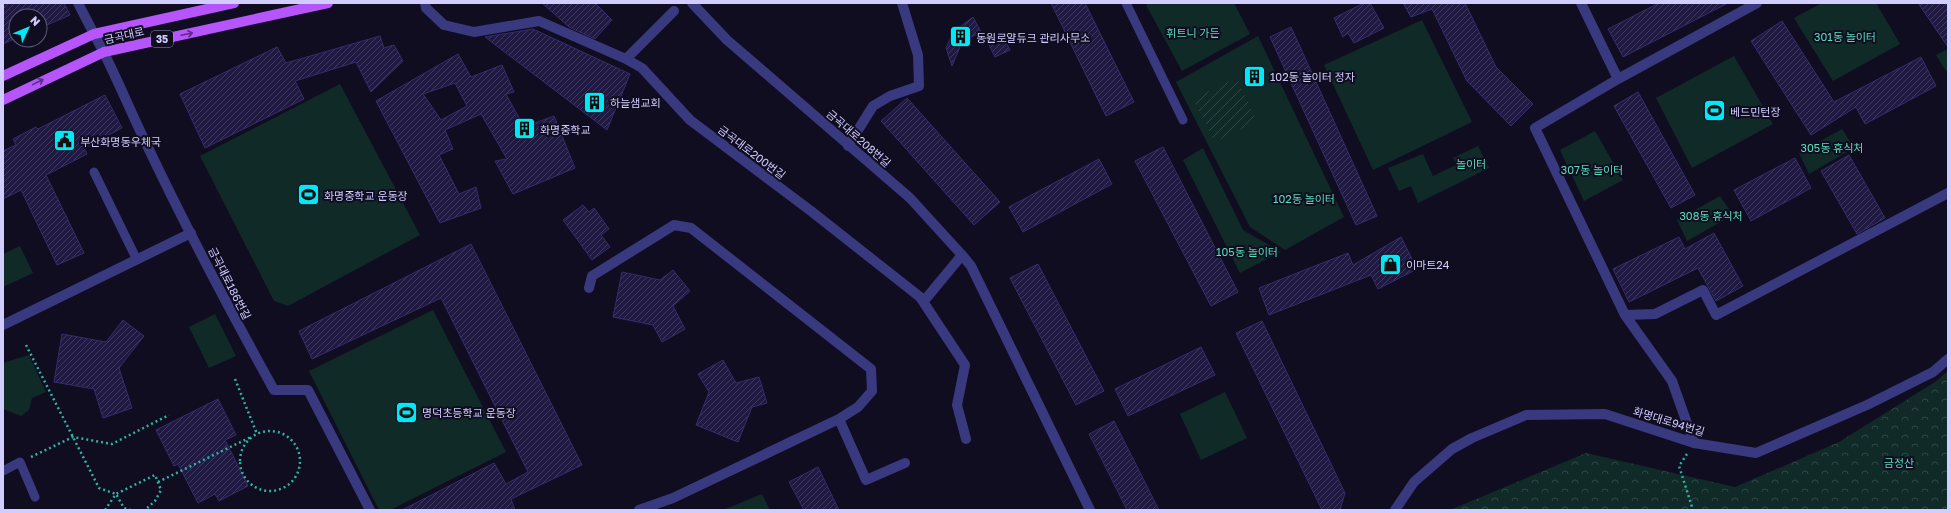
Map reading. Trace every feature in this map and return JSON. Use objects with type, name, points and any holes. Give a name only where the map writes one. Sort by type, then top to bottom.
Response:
[{"type":"main road","name":"금곡대로","points":[[3,76],[94,34],[234,3]]},
{"type":"main road","name":"금곡대로","points":[[3,100],[104,52],[328,3]]},
{"type":"street","name":"금곡대로186번길","points":[[78,3],[104,52],[144,139],[231,312],[274,390],[308,390],[370,510]]},
{"type":"street","name":"금곡대로200번길","points":[[425,3],[426,8],[444,25],[474,32],[539,21],[626,59],[642,68],[690,120],[811,211],[924,302],[965,365],[957,405],[966,439]]},
{"type":"street","name":"금곡대로208번길","points":[[692,3],[727,40],[910,198],[971,266],[1090,510]]},
{"type":"street","points":[[848,146],[873,106],[890,96],[919,86],[918,55],[902,3]]},
{"type":"street","points":[[1581,3],[1618,79]]},
{"type":"street","points":[[1694,443],[1672,381],[1625,315],[1535,128],[1618,79],[1757,3]]},
{"type":"street","points":[[626,59],[674,11]]},
{"type":"street","points":[[1625,315],[1655,314],[1703,290],[1716,315],[1948,192]]},
{"type":"street","points":[[589,288],[592,276],[674,225],[691,228],[871,369],[872,391],[858,407],[839,419],[673,498],[639,510]]},
{"type":"street","points":[[3,325],[191,233]]},
{"type":"street","points":[[924,302],[962,256]]},
{"type":"street","name":"화명대로94번길","points":[[1395,510],[1414,482],[1452,449],[1472,438],[1526,415],[1605,414],[1694,443],[1756,453],[1867,405],[1933,372],[1948,359]]},
{"type":"street","points":[[839,419],[866,480],[905,463]]},
{"type":"lane","points":[[1126,3],[1183,120]]},
{"type":"lane","points":[[94,172],[137,260]]},
{"type":"lane","points":[[3,471],[20,462],[35,497]]},
{"type":"path","points":[[26,345],[99,488],[116,494],[124,508],[130,510]]},
{"type":"path","points":[[235,379],[258,433]]},
{"type":"path","points":[[20,462],[73,436],[112,444],[168,415]]},
{"type":"path","points":[[158,482],[258,433],[267,431],[277,432],[286,436],[294,442],[298,451],[300,461],[298,470],[294,479],[286,486],[268,490],[258,488],[250,483],[244,475],[241,465],[241,456],[244,446],[258,433]]},
{"type":"path","points":[[1693,510],[1678,466],[1694,443]]},
{"type":"path","points":[[106,510],[116,494],[155,475],[161,490],[155,501],[145,510]]},
{"type":"green space","name":"휘트니 가든","points":[[1149,3],[1234,3],[1250,34],[1182,71],[1146,5]]},
{"type":"green space","name":"301동 놀이터","points":[[1822,3],[1876,3],[1900,44],[1833,81],[1794,18]]},
{"type":"green space","points":[[1422,20],[1472,122],[1373,170],[1324,65]]},
{"type":"green space","name":"102동 놀이터","points":[[1258,36],[1344,217],[1285,250],[1250,227],[1176,82]]},
{"type":"green space","points":[[1948,49],[1948,70],[1946,71],[1936,55]]},
{"type":"green space","name":"베드민턴장","points":[[1734,56],[1773,124],[1692,168],[1656,98]]},
{"type":"green space","points":[[1236,78],[1257,121],[1215,142],[1193,99]]},
{"type":"green space","name":"화명중학교 운동장","points":[[340,84],[420,235],[288,306],[274,301],[200,156]]},
{"type":"green space","name":"305동 휴식처","points":[[1842,129],[1854,148],[1809,174],[1799,153]]},
{"type":"green space","name":"307동 놀이터","points":[[1595,131],[1623,180],[1584,201],[1560,150]]},
{"type":"green space","name":"놀이터","points":[[1478,146],[1489,168],[1418,203],[1411,186],[1399,191],[1388,168],[1423,154],[1433,176],[1456,165],[1453,158]]},
{"type":"green space","name":"105동 놀이터","points":[[1203,148],[1243,230],[1281,252],[1240,273],[1183,160]]},
{"type":"green space","name":"308동 휴식처","points":[[1720,196],[1733,215],[1687,241],[1677,220]]},
{"type":"green space","points":[[20,246],[33,273],[3,287],[3,254]]},
{"type":"green space","name":"명덕초등학교 운동장","points":[[433,310],[506,452],[390,510],[379,510],[309,371]]},
{"type":"green space","points":[[215,314],[236,356],[209,368],[189,327]]},
{"type":"green space","points":[[29,355],[46,392],[32,398],[29,410],[21,416],[3,409],[3,363]]},
{"type":"green space","name":"금정산","points":[[1948,371],[1948,510],[1450,510],[1586,453],[1735,487],[1839,442],[1935,382]]},
{"type":"green space","points":[[1225,392],[1247,438],[1201,460],[1180,414]]},
{"type":"green space","points":[[762,494],[770,510],[723,510]]},
{"type":"building","points":[[3,3],[64,3],[70,15],[48,25],[48,8],[8,8],[8,42],[3,44]]},
{"type":"building","points":[[542,3],[595,3],[612,20],[595,39],[569,27]]},
{"type":"building","points":[[1051,3],[1085,3],[1134,102],[1106,116]]},
{"type":"building","points":[[1364,3],[1370,3],[1384,28],[1354,43],[1348,33],[1343,37],[1334,18]]},
{"type":"building","points":[[1403,3],[1465,3],[1496,67],[1533,104],[1511,126],[1467,81],[1432,9],[1411,17]]},
{"type":"building","points":[[1659,3],[1728,3],[1623,57],[1608,29]]},
{"type":"building","points":[[1918,3],[1948,3],[1948,47]]},
{"type":"building","name":"동원로얄듀크 관리사무소","points":[[973,17],[981,32],[962,42],[952,66],[946,48],[953,32]]},
{"type":"building","points":[[1782,21],[1834,102],[1921,57],[1936,86],[1865,124],[1856,107],[1811,135],[1751,41]]},
{"type":"building","points":[[1291,27],[1377,216],[1356,225],[1270,37]]},
{"type":"building","name":"하늘샘교회","points":[[533,29],[630,74],[607,130],[485,37]]},
{"type":"building","points":[[1002,35],[1010,50],[995,57],[988,43]]},
{"type":"building","points":[[380,36],[384,48],[394,45],[403,61],[371,92],[356,62],[295,81],[304,99],[205,148],[180,94],[277,47],[286,63]]},
{"type":"building","points":[[458,54],[471,77],[502,65],[514,92],[506,94],[524,127],[554,116],[575,168],[513,194],[495,161],[507,159],[481,114],[445,130],[453,149],[439,155],[459,194],[476,187],[481,208],[440,223],[376,101]],"holes":[[[455,83],[467,106],[441,120],[423,94]]]},
{"type":"building","name":"102동 놀이터 정자","points":[[1256,67],[1263,80],[1253,87],[1246,72]]},
{"type":"building","points":[[1638,92],[1695,195],[1671,208],[1614,106]]},
{"type":"building","points":[[105,95],[122,128],[84,148],[87,154],[46,175],[84,253],[57,265],[21,190],[3,199],[3,151],[16,145],[13,139],[36,127],[38,129]]},
{"type":"building","points":[[907,98],[1000,202],[974,225],[881,121]]},
{"type":"building","points":[[1163,147],[1238,292],[1211,306],[1135,161]]},
{"type":"building","points":[[1849,155],[1885,218],[1857,234],[1821,171]]},
{"type":"building","points":[[1795,158],[1811,188],[1751,221],[1734,190]]},
{"type":"building","points":[[1099,159],[1112,184],[1023,232],[1009,207]]},
{"type":"building","points":[[583,205],[589,212],[594,208],[609,229],[601,235],[610,247],[592,260],[563,220]]},
{"type":"building","points":[[1714,233],[1743,286],[1716,301],[1698,268],[1629,302],[1613,269],[1679,237],[1685,249]]},
{"type":"building","points":[[1401,237],[1417,269],[1378,289],[1371,275],[1269,315],[1259,288],[1348,253],[1353,265]]},
{"type":"building","points":[[471,244],[582,465],[511,499],[515,510],[402,510],[494,463],[506,484],[528,472],[441,298],[312,359],[299,331]]},
{"type":"building","points":[[1038,264],[1104,391],[1076,405],[1010,278]]},
{"type":"building","points":[[673,270],[690,291],[673,306],[685,329],[662,342],[653,325],[613,317],[622,272],[660,280]]},
{"type":"building","points":[[123,320],[144,336],[119,368],[132,408],[103,418],[94,389],[54,382],[62,334],[106,342]]},
{"type":"building","points":[[1262,321],[1345,493],[1340,510],[1322,510],[1236,333]]},
{"type":"building","points":[[1201,347],[1215,375],[1128,416],[1115,389]]},
{"type":"building","points":[[723,360],[736,383],[759,377],[767,403],[752,407],[738,442],[696,425],[709,392],[698,374]]},
{"type":"building","points":[[218,399],[236,435],[225,440],[248,486],[219,501],[215,494],[198,503],[178,464],[174,466],[156,430]]},
{"type":"building","points":[[1114,421],[1159,510],[1127,510],[1089,434]]},
{"type":"building","points":[[818,467],[839,510],[804,510],[789,482]]},
{"type":"place","name":"동원로얄듀크 관리사무소","points":[[961,37]]},
{"type":"place","name":"102동 놀이터 정자","points":[[1254,76]]},
{"type":"place","name":"하늘샘교회","points":[[594,102]]},
{"type":"place","name":"베드민턴장","points":[[1714,111]]},
{"type":"place","name":"화명중학교","points":[[524,129]]},
{"type":"place","name":"부산화명동우체국","points":[[64,141]]},
{"type":"place","name":"화명중학교 운동장","points":[[309,195]]},
{"type":"place","name":"이마트24","points":[[1390,264]]},
{"type":"place","name":"명덕초등학교 운동장","points":[[407,412]]}]
